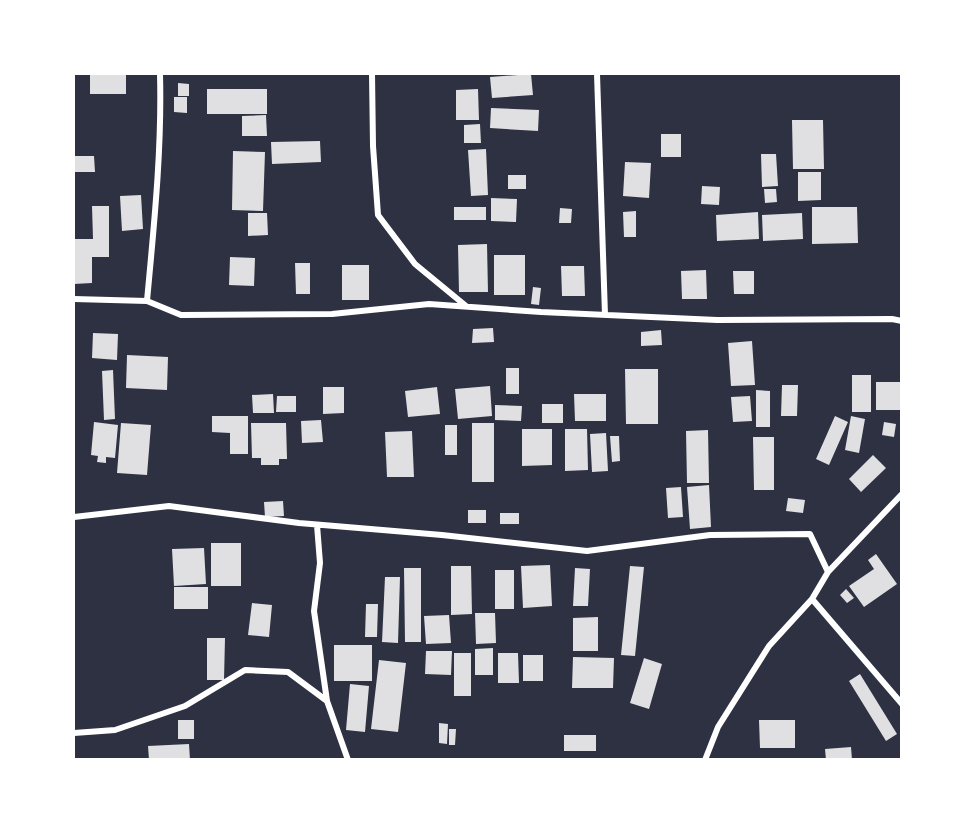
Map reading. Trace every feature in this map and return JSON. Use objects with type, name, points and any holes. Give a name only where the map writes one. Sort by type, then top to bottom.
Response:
[{"type":"street","points":[[147,301],[159,146],[160,74]]},
{"type":"street","points":[[372,74],[373,146],[378,215],[415,264],[466,307]]},
{"type":"street","points":[[597,74],[605,315]]},
{"type":"street","points":[[74,299],[147,301],[181,315],[332,314],[429,304],[717,320],[892,319],[902,321]]},
{"type":"street","points":[[705,759],[718,727],[769,646],[812,599],[828,572],[902,494]]},
{"type":"street","points":[[74,517],[169,506],[317,525],[442,535],[587,551],[710,535],[810,534],[828,572]]},
{"type":"street","points":[[317,525],[320,563],[314,611],[327,701],[348,759]]},
{"type":"street","points":[[812,599],[902,704]]},
{"type":"street","points":[[74,733],[115,730],[185,706],[246,670],[288,672],[327,701]]},
{"type":"building","points":[[90,74],[126,74],[126,94],[90,94]]},
{"type":"building","points":[[531,74],[533,95],[492,98],[490,77]]},
{"type":"building","points":[[178,83],[189,84],[189,96],[178,96]]},
{"type":"building","points":[[207,89],[267,89],[267,114],[207,114]]},
{"type":"building","points":[[478,89],[479,120],[456,120],[456,90]]},
{"type":"building","points":[[174,97],[187,97],[187,113],[174,112]]},
{"type":"building","points":[[491,108],[539,110],[538,131],[490,128]]},
{"type":"building","points":[[266,115],[267,136],[242,136],[242,116]]},
{"type":"building","points":[[792,120],[823,120],[824,169],[793,169]]},
{"type":"building","points":[[480,124],[481,143],[464,143],[464,125]]},
{"type":"building","points":[[661,134],[681,134],[681,157],[661,157]]},
{"type":"building","points":[[320,141],[321,162],[272,164],[271,142]]},
{"type":"building","points":[[486,149],[488,195],[471,196],[468,150]]},
{"type":"building","points":[[233,151],[265,152],[263,211],[232,210]]},
{"type":"building","points":[[761,154],[776,154],[778,186],[762,187]]},
{"type":"building","points":[[74,156],[94,156],[95,172],[74,172]]},
{"type":"building","points":[[625,162],[651,163],[649,198],[623,196]]},
{"type":"building","points":[[798,172],[821,172],[821,200],[798,201]]},
{"type":"building","points":[[508,175],[526,175],[526,189],[508,189]]},
{"type":"building","points":[[702,186],[720,187],[719,205],[701,204]]},
{"type":"building","points":[[764,189],[776,189],[777,202],[765,203]]},
{"type":"building","points":[[141,195],[143,229],[122,231],[120,196]]},
{"type":"building","points":[[491,198],[517,199],[516,222],[491,221]]},
{"type":"building","points":[[92,206],[109,206],[109,257],[92,257],[92,283],[74,284],[74,239],[93,239]]},
{"type":"building","points":[[454,207],[486,207],[486,220],[454,220]]},
{"type":"building","points":[[812,207],[857,207],[858,243],[812,244]]},
{"type":"building","points":[[560,208],[572,209],[571,223],[559,223]]},
{"type":"building","points":[[636,211],[636,237],[624,237],[623,212]]},
{"type":"building","points":[[758,212],[759,239],[717,241],[716,215]]},
{"type":"building","points":[[248,213],[267,213],[268,235],[248,236]]},
{"type":"building","points":[[802,213],[803,239],[763,241],[762,215]]},
{"type":"building","points":[[487,244],[488,292],[459,292],[458,245]]},
{"type":"building","points":[[494,255],[525,255],[525,295],[494,295]]},
{"type":"building","points":[[230,257],[255,258],[254,286],[229,285]]},
{"type":"building","points":[[295,263],[310,263],[310,294],[296,294]]},
{"type":"building","points":[[342,265],[369,265],[369,300],[342,300]]},
{"type":"building","points":[[561,266],[584,266],[585,296],[562,296]]},
{"type":"building","points":[[706,270],[707,299],[682,299],[681,271]]},
{"type":"building","points":[[733,271],[754,271],[754,294],[734,294]]},
{"type":"building","points":[[533,287],[541,288],[539,305],[531,304]]},
{"type":"building","points":[[493,328],[494,342],[472,343],[473,329]]},
{"type":"building","points":[[661,330],[662,345],[641,346],[641,332]]},
{"type":"building","points":[[93,333],[118,334],[117,360],[92,358]]},
{"type":"building","points":[[752,341],[755,385],[731,386],[728,343]]},
{"type":"building","points":[[127,355],[168,357],[167,390],[126,388]]},
{"type":"building","points":[[506,368],[519,368],[519,394],[506,394]]},
{"type":"building","points":[[625,369],[658,369],[658,424],[626,424]]},
{"type":"building","points":[[113,370],[115,419],[104,420],[102,371]]},
{"type":"building","points":[[852,375],[871,375],[871,412],[852,412]]},
{"type":"building","points":[[876,382],[902,382],[902,410],[876,410]]},
{"type":"building","points":[[782,385],[798,385],[797,416],[781,416]]},
{"type":"building","points":[[490,386],[492,416],[458,419],[455,389]]},
{"type":"building","points":[[323,387],[344,387],[344,413],[323,414]]},
{"type":"building","points":[[437,387],[440,414],[408,417],[405,391]]},
{"type":"building","points":[[756,390],[770,391],[770,427],[756,427]]},
{"type":"building","points":[[273,394],[274,413],[253,413],[252,395]]},
{"type":"building","points":[[574,394],[606,394],[606,421],[575,421]]},
{"type":"building","points":[[277,396],[296,396],[296,412],[276,412]]},
{"type":"building","points":[[750,396],[752,421],[733,422],[731,397]]},
{"type":"building","points":[[542,404],[563,404],[563,423],[542,423]]},
{"type":"building","points":[[495,405],[522,406],[521,421],[495,420]]},
{"type":"building","points":[[212,416],[248,416],[248,454],[230,454],[230,433],[212,432]]},
{"type":"building","points":[[835,416],[848,422],[829,465],[816,459]]},
{"type":"building","points":[[851,416],[865,419],[859,453],[845,450]]},
{"type":"building","points":[[321,420],[323,442],[302,443],[301,421]]},
{"type":"building","points":[[94,422],[118,425],[115,458],[106,457],[106,463],[97,462],[98,456],[91,455]]},
{"type":"building","points":[[884,422],[896,424],[894,437],[882,435]]},
{"type":"building","points":[[121,423],[151,425],[147,475],[117,473]]},
{"type":"building","points":[[251,423],[286,423],[287,459],[279,459],[279,465],[261,465],[261,458],[252,458]]},
{"type":"building","points":[[472,423],[494,423],[494,482],[472,482]]},
{"type":"building","points":[[445,425],[457,425],[457,455],[445,455]]},
{"type":"building","points":[[522,429],[552,429],[552,465],[522,466]]},
{"type":"building","points":[[565,429],[587,429],[588,470],[565,471]]},
{"type":"building","points":[[708,430],[709,483],[687,483],[686,431]]},
{"type":"building","points":[[412,431],[414,477],[387,477],[385,432]]},
{"type":"building","points":[[606,433],[608,471],[592,472],[590,434]]},
{"type":"building","points":[[610,436],[619,436],[620,461],[612,462]]},
{"type":"building","points":[[753,437],[774,437],[774,490],[754,490]]},
{"type":"building","points":[[873,455],[886,468],[861,492],[849,479]]},
{"type":"building","points":[[709,485],[711,527],[690,529],[687,487]]},
{"type":"building","points":[[681,487],[683,517],[668,518],[666,488]]},
{"type":"building","points":[[788,498],[805,500],[803,513],[786,511]]},
{"type":"building","points":[[283,501],[284,516],[265,517],[264,502]]},
{"type":"building","points":[[468,510],[486,510],[486,523],[468,523]]},
{"type":"building","points":[[500,513],[519,513],[519,524],[500,524]]},
{"type":"building","points":[[211,543],[241,543],[241,586],[211,586]]},
{"type":"building","points":[[204,548],[206,584],[174,586],[172,549]]},
{"type":"building","points":[[876,554],[897,584],[864,607],[849,586],[874,569],[868,560]]},
{"type":"building","points":[[550,565],[552,606],[523,608],[521,566]]},
{"type":"building","points":[[451,566],[471,566],[472,614],[451,615]]},
{"type":"building","points":[[630,566],[644,567],[635,656],[621,655]]},
{"type":"building","points":[[404,568],[421,568],[421,642],[405,642]]},
{"type":"building","points":[[575,568],[590,569],[588,606],[573,606]]},
{"type":"building","points":[[495,570],[514,570],[514,609],[495,609]]},
{"type":"building","points":[[385,577],[400,577],[398,643],[382,642]]},
{"type":"building","points":[[174,587],[208,587],[208,609],[174,609]]},
{"type":"building","points":[[846,589],[854,598],[847,603],[840,595]]},
{"type":"building","points":[[252,603],[272,605],[269,637],[248,635]]},
{"type":"building","points":[[366,604],[378,604],[377,637],[365,637]]},
{"type":"building","points":[[475,613],[495,613],[496,643],[476,644]]},
{"type":"building","points":[[449,615],[451,643],[426,644],[424,616]]},
{"type":"building","points":[[598,617],[598,651],[573,651],[573,618]]},
{"type":"building","points":[[207,638],[225,638],[224,680],[207,680]]},
{"type":"building","points":[[334,645],[372,645],[372,681],[334,681]]},
{"type":"building","points":[[493,648],[493,675],[475,675],[475,649]]},
{"type":"building","points":[[426,651],[452,651],[451,675],[425,674]]},
{"type":"building","points":[[454,653],[471,653],[471,696],[454,696]]},
{"type":"building","points":[[498,653],[518,653],[519,683],[498,683]]},
{"type":"building","points":[[523,655],[543,655],[543,681],[523,681]]},
{"type":"building","points":[[573,657],[614,658],[613,688],[572,688]]},
{"type":"building","points":[[644,658],[662,664],[649,709],[630,703]]},
{"type":"building","points":[[379,660],[406,663],[398,732],[371,729]]},
{"type":"building","points":[[860,674],[897,734],[886,741],[849,681]]},
{"type":"building","points":[[350,684],[369,686],[365,732],[346,730]]},
{"type":"building","points":[[178,720],[194,720],[194,739],[178,739]]},
{"type":"building","points":[[759,720],[795,720],[795,748],[760,748]]},
{"type":"building","points":[[439,723],[448,724],[447,744],[439,743]]},
{"type":"building","points":[[449,729],[456,729],[455,745],[449,745]]},
{"type":"building","points":[[564,735],[596,735],[596,751],[564,751]]},
{"type":"building","points":[[189,744],[190,760],[149,760],[148,746]]},
{"type":"building","points":[[851,747],[852,760],[826,760],[825,749]]}]
